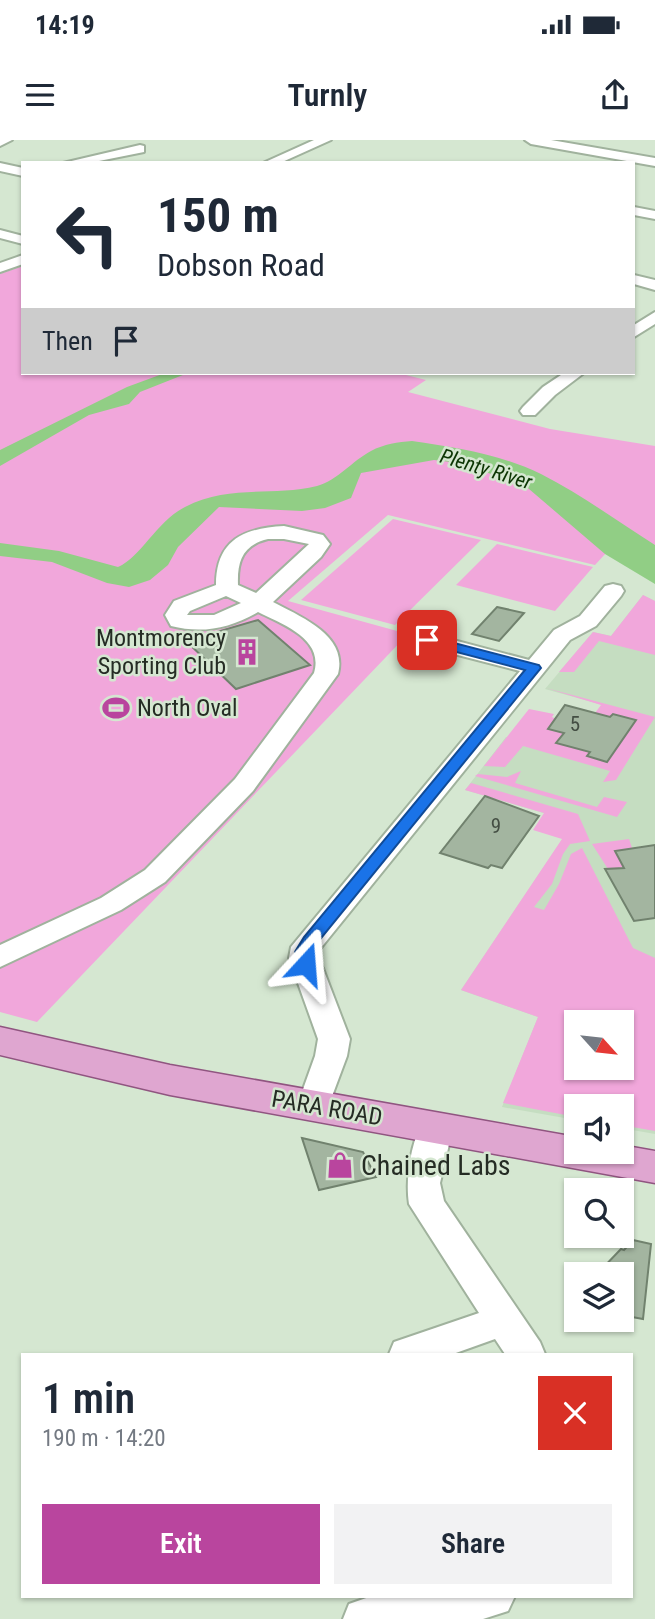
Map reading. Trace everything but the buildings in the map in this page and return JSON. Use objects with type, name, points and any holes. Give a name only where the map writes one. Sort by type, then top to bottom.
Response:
[{"type":"main road","name":"PARA ROAD","points":[[0,1041],[113,1069],[655,1167]]},
{"type":"street","points":[[0,142],[6,140]]},
{"type":"street","points":[[274,161],[325,140]]},
{"type":"street","points":[[531,140],[655,162]]},
{"type":"street","points":[[79,161],[140,149]]},
{"type":"street","points":[[0,167],[21,172]]},
{"type":"street","points":[[635,211],[655,215]]},
{"type":"street","points":[[0,234],[21,239]]},
{"type":"street","points":[[0,268],[21,260]]},
{"type":"street","points":[[635,280],[655,285]]},
{"type":"street","points":[[635,331],[655,317]]},
{"type":"street","points":[[529,411],[549,391],[572,375]]},
{"type":"street","points":[[0,957],[111,904],[146,884],[244,785],[298,716],[326,674],[328,655],[318,639],[259,603],[227,588],[182,606],[176,615],[179,621],[203,623],[259,603],[314,553],[320,544],[316,539],[282,532],[259,534],[238,544],[228,557],[225,572],[227,588]]},
{"type":"street","points":[[313,1106],[331,1056],[334,1039],[304,958],[306,947],[562,635],[588,621],[613,591]]},
{"type":"street","points":[[427,640],[534,668]]},
{"type":"street","points":[[436,1127],[424,1176],[427,1204],[525,1353]]},
{"type":"street","points":[[411,1353],[502,1321]]},
{"type":"street","points":[[365,1619],[482,1598]]},
{"type":"shaded area","points":[[21,267],[21,375],[406,375],[426,380],[408,392],[550,429],[655,446],[655,565],[618,540],[595,565],[388,515],[288,601],[408,634],[37,1022],[0,1012],[0,274]]},
{"type":"shaded area","points":[[393,519],[481,540],[395,625],[301,600]]},
{"type":"shaded area","points":[[497,544],[593,567],[555,611],[456,585]]},
{"type":"shaded area","points":[[643,595],[655,601],[655,1134],[634,1130],[634,1094],[564,1094],[564,1118],[502,1107],[538,1017],[461,990],[574,822],[465,790],[506,737],[612,768],[646,717],[545,689],[593,632],[611,636]]},
{"type":"shaded area","points":[[643,595],[655,601],[655,655],[599,641],[574,672],[559,672],[593,632],[611,636]]},
{"type":"shaded area","points":[[546,688],[655,717],[616,780],[603,782],[610,771],[523,746],[505,767],[484,766],[529,709],[554,714],[552,717],[556,719],[549,729],[564,733],[557,743],[595,713],[601,705]]},
{"type":"shaded area","points":[[521,771],[515,783],[597,807],[604,797],[627,802],[617,817],[475,776],[507,777]]},
{"type":"shaded area","points":[[471,783],[578,814],[590,841],[570,844],[563,854],[552,884],[534,907],[544,910],[559,884],[571,854],[582,848],[633,948],[655,958],[655,1131],[634,1127],[634,1094],[564,1094],[564,1115],[503,1103],[538,1017],[461,990],[562,839],[533,830],[544,813],[465,790]]},
{"type":"shaded area","points":[[629,839],[632,848],[615,851],[624,867],[608,869],[592,844]]},
{"type":"water","points":[[160,375],[183,375],[140,392],[129,404],[89,415],[0,466],[0,450],[127,387]]},
{"type":"water","name":"Plenty River","points":[[412,441],[461,449],[526,467],[571,491],[655,545],[655,584],[605,554],[522,483],[451,462],[434,460],[361,473],[351,498],[325,508],[302,511],[219,507],[178,547],[168,565],[150,580],[129,587],[107,583],[52,562],[0,556],[0,543],[59,551],[118,567],[134,555],[175,513],[201,500],[234,493],[284,491],[317,486],[376,449]]},
{"type":"place","name":"Montmorency Sporting Club","points":[[247,652]]},
{"type":"place","name":"North Oval","points":[[116,708]]},
{"type":"place","name":"Chained Labs","points":[[340,1165]]},
{"type":"route","points":[[306,964],[304,952],[310,941],[534,668],[427,640]]}]
